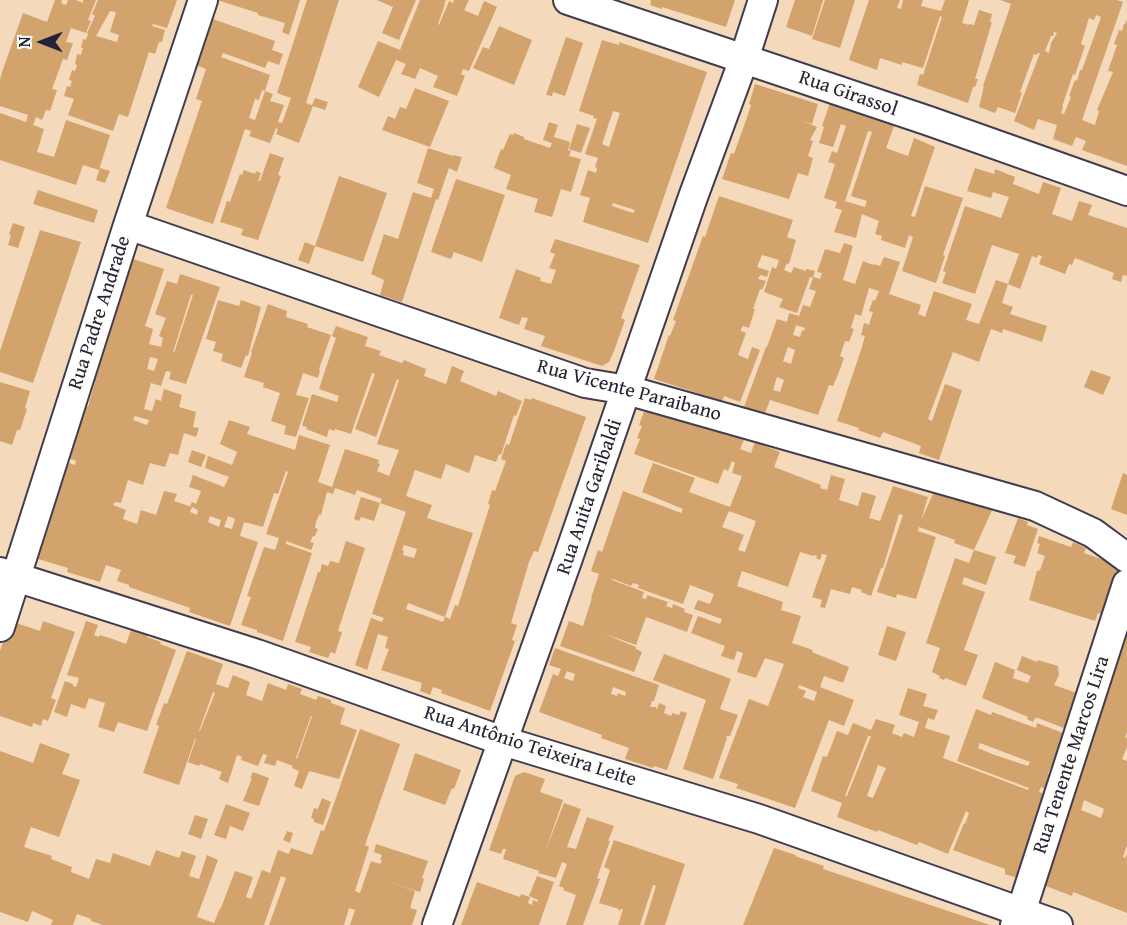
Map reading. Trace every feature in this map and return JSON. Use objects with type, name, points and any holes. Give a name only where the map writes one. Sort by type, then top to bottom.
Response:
[{"type":"street","name":"Rua Padre Andrade","points":[[0,627],[8,575],[203,0]]},
{"type":"street","name":"Rua Girassol","points":[[568,0],[929,121],[1127,191]]},
{"type":"street","name":"Rua Anita Garibaldi","points":[[437,925],[764,0]]},
{"type":"street","name":"Rua Vicente Paraibano","points":[[128,225],[585,383],[627,390],[1035,506],[1093,532],[1127,558]]},
{"type":"street","name":"Rua Antônio Teixeira Leite","points":[[8,575],[257,654],[503,741],[759,819],[1018,918],[1058,925]]},
{"type":"street","name":"Rua Tenente Marcos Lira","points":[[1018,918],[1127,584]]},
{"type":"building","points":[[55,0],[62,0],[61,3],[66,5],[68,0],[83,3],[83,0],[96,0],[88,20],[91,21],[86,33],[71,28],[66,42],[73,43],[67,60],[63,59],[52,89],[57,90],[50,111],[46,110],[42,120],[36,117],[33,125],[44,129],[37,152],[54,157],[66,120],[110,135],[99,170],[83,165],[76,185],[0,160],[0,113],[26,122],[28,115],[0,106],[2,72],[23,13],[47,22]]},
{"type":"building","points":[[98,0],[177,0],[167,28],[153,24],[152,26],[165,30],[162,42],[159,42],[155,54],[149,52],[128,117],[119,114],[113,131],[68,115],[74,99],[64,96],[67,86],[70,87],[72,81],[69,80],[72,70],[75,71],[77,65],[75,64],[77,54],[81,55],[83,39],[86,40],[95,16],[92,14]],"holes":[[[110,11],[116,12],[110,32],[119,35],[117,42],[96,36]]]},
{"type":"building","points":[[217,0],[300,0],[289,35],[282,32],[285,23]]},
{"type":"building","points":[[307,0],[339,0],[306,103],[312,105],[315,98],[328,102],[325,110],[313,106],[299,143],[276,134],[278,129],[276,128],[270,143],[249,136],[251,131],[245,129],[213,224],[166,208],[202,101],[196,99],[206,69],[193,64],[210,18],[275,41],[272,50],[283,54],[279,65],[268,61],[265,68],[223,53],[221,57],[270,75],[265,91],[273,94],[270,101],[284,105],[278,122],[282,123],[291,98],[277,93]],"holes":[[[262,90],[265,91],[255,120],[249,118],[255,99],[259,100]]]},
{"type":"building","points":[[377,0],[416,0],[399,40],[382,33],[393,7]]},
{"type":"building","points":[[420,0],[446,0],[439,25],[449,1],[453,3],[454,0],[469,0],[464,10],[478,16],[484,1],[497,7],[469,71],[463,69],[461,74],[465,76],[457,96],[433,87],[438,76],[420,68],[415,79],[401,74],[406,64],[396,60],[379,97],[358,87],[378,41],[400,50]]},
{"type":"building","points":[[651,0],[735,0],[726,27],[650,5]]},
{"type":"building","points":[[795,0],[823,0],[812,36],[786,27]]},
{"type":"building","points":[[825,0],[855,0],[840,48],[812,39]]},
{"type":"building","points":[[869,0],[900,0],[897,8],[901,9],[903,0],[923,0],[921,6],[941,11],[945,0],[969,0],[962,23],[969,25],[974,25],[979,10],[992,14],[990,22],[992,22],[975,79],[978,79],[968,103],[917,85],[920,74],[923,75],[942,17],[940,16],[923,68],[902,62],[902,65],[880,58],[877,70],[849,60]]},
{"type":"building","points":[[1000,0],[1117,0],[1123,2],[1082,120],[1095,125],[1099,111],[1097,110],[1113,72],[1108,71],[1117,45],[1114,44],[1119,30],[1122,31],[1127,20],[1127,166],[1082,150],[1086,141],[1076,137],[1072,146],[1053,139],[1057,125],[1038,119],[1034,130],[1014,121],[1040,53],[1034,54],[1015,113],[998,107],[995,113],[979,107],[983,86],[1011,4]],"holes":[[[1096,15],[1101,17],[1082,70],[1080,70],[1077,81],[1075,80],[1064,114],[1061,113],[1073,74],[1075,75],[1085,46],[1081,44],[1089,18],[1094,20]],[[1054,32],[1057,33],[1051,43],[1049,53],[1045,51]]]},
{"type":"building","points":[[499,26],[532,40],[514,85],[473,68],[483,47],[489,49]]},
{"type":"building","points":[[566,37],[583,43],[565,96],[553,92],[552,96],[546,95]]},
{"type":"building","points":[[602,40],[619,45],[619,42],[707,72],[648,243],[583,222],[590,198],[580,195],[588,170],[596,173],[598,158],[585,154],[597,119],[579,111]],"holes":[[[613,111],[620,113],[609,147],[602,144]],[[613,203],[635,210],[633,213],[612,206]]]},
{"type":"building","points":[[755,84],[818,104],[812,124],[803,121],[817,127],[810,140],[813,141],[808,156],[813,158],[808,176],[798,173],[789,199],[722,179],[746,120]]},
{"type":"building","points":[[415,88],[449,101],[430,147],[382,130],[388,116],[395,119],[400,107],[406,109]]},
{"type":"building","points":[[830,103],[894,126],[886,148],[908,156],[914,138],[935,147],[911,216],[915,217],[925,186],[963,198],[943,255],[945,256],[936,283],[902,271],[913,237],[909,235],[905,248],[881,240],[882,236],[875,234],[879,221],[862,214],[856,238],[834,232],[842,210],[835,208],[837,202],[824,198],[835,164],[828,162],[832,151],[837,153],[846,126],[841,124],[833,147],[819,143],[824,127],[822,126]],"holes":[[[868,131],[872,132],[851,196],[867,201],[865,207],[845,201]]]},
{"type":"building","points":[[549,122],[558,125],[554,137],[570,142],[569,156],[581,159],[571,192],[561,189],[552,217],[534,212],[538,199],[506,189],[511,175],[494,168],[510,134],[514,133],[550,148],[552,143],[543,140]]},
{"type":"building","points":[[577,124],[590,128],[581,153],[569,149]]},
{"type":"building","points":[[428,148],[462,157],[457,172],[449,168],[438,200],[436,199],[402,302],[380,295],[384,280],[371,274],[384,234],[398,239],[413,192],[431,198],[434,189],[417,183]]},
{"type":"building","points":[[270,153],[284,158],[278,175],[281,176],[258,240],[241,235],[243,229],[220,222],[240,174],[242,175],[244,170],[255,174],[256,171],[261,173],[258,181],[260,181]]},
{"type":"building","points":[[100,168],[110,171],[105,183],[96,180]]},
{"type":"building","points":[[975,168],[994,174],[995,169],[1015,177],[1013,184],[1039,194],[1043,182],[1061,188],[1052,214],[1072,221],[1079,201],[1092,205],[1088,215],[1127,228],[1127,276],[1123,275],[1121,282],[1112,279],[1114,273],[1075,258],[1072,265],[1069,264],[1065,274],[1039,264],[1042,256],[1038,255],[1037,258],[1032,256],[1020,289],[1008,284],[1019,254],[992,245],[975,294],[942,283],[946,272],[943,271],[965,206],[1001,218],[1009,197],[993,192],[991,198],[967,191]]},
{"type":"building","points":[[339,176],[387,193],[363,262],[315,246]]},
{"type":"building","points":[[456,179],[505,195],[482,262],[454,252],[451,259],[431,252]]},
{"type":"building","points":[[38,190],[98,210],[94,223],[33,204]]},
{"type":"building","points":[[719,196],[793,220],[787,237],[796,240],[789,264],[787,263],[784,270],[791,273],[794,267],[806,271],[806,269],[815,271],[813,277],[820,279],[822,273],[817,272],[825,249],[840,253],[844,243],[853,246],[843,280],[855,284],[863,261],[880,266],[884,257],[900,262],[889,294],[921,305],[918,314],[925,317],[934,291],[972,304],[966,320],[979,324],[996,280],[1008,284],[1002,303],[1013,307],[1010,314],[1047,326],[1042,342],[1003,329],[1002,333],[991,329],[979,362],[953,352],[928,419],[932,421],[945,384],[962,390],[939,460],[919,453],[921,446],[883,432],[880,438],[837,421],[862,347],[865,336],[861,335],[864,323],[869,325],[873,312],[869,311],[879,291],[869,288],[861,316],[855,314],[851,328],[854,329],[849,342],[845,341],[840,356],[844,358],[839,372],[833,386],[829,385],[818,415],[770,400],[765,413],[744,407],[777,319],[787,322],[789,313],[799,316],[803,305],[810,307],[816,291],[809,289],[813,278],[810,277],[797,313],[779,307],[783,299],[764,292],[772,267],[776,269],[779,260],[762,255],[757,267],[769,271],[767,277],[760,275],[758,279],[766,281],[762,290],[760,289],[749,328],[743,326],[741,329],[746,333],[738,355],[748,359],[752,347],[760,350],[740,402],[724,396],[722,401],[654,379],[676,321],[673,320]],"holes":[[[796,325],[805,328],[800,337],[793,335]],[[788,347],[795,350],[791,364],[783,361]],[[777,377],[784,380],[780,392],[773,390]]]},
{"type":"building","points":[[13,223],[25,227],[18,248],[8,245]]},
{"type":"building","points":[[40,230],[81,242],[33,383],[0,372],[0,351]]},
{"type":"building","points":[[555,239],[640,265],[621,318],[625,320],[614,351],[609,362],[602,366],[541,346],[545,336],[524,329],[528,318],[522,317],[519,325],[499,318],[516,269],[551,284],[556,270],[549,268],[555,254],[550,252]]},
{"type":"building","points":[[305,242],[315,246],[309,264],[298,260]]},
{"type":"building","points":[[130,258],[164,269],[145,326],[153,329],[149,344],[161,347],[163,338],[159,336],[166,318],[155,314],[167,281],[177,284],[180,274],[220,287],[186,384],[169,379],[171,372],[166,371],[161,386],[151,383],[144,409],[152,411],[156,399],[161,401],[164,389],[182,395],[179,407],[196,412],[193,427],[199,428],[196,437],[184,433],[178,455],[170,453],[165,467],[150,463],[143,485],[128,480],[121,503],[115,502],[113,505],[126,510],[123,519],[137,524],[141,510],[156,515],[164,491],[177,494],[174,501],[192,507],[190,506],[192,502],[196,504],[201,491],[189,487],[193,475],[224,487],[229,477],[205,468],[208,456],[232,465],[237,452],[220,444],[229,420],[250,427],[247,434],[295,450],[299,435],[330,445],[318,482],[332,487],[345,449],[379,460],[377,471],[389,476],[399,450],[377,444],[399,380],[397,379],[376,437],[355,429],[375,374],[372,373],[351,434],[329,429],[327,437],[302,426],[312,394],[337,402],[339,396],[319,389],[336,338],[332,336],[336,326],[368,337],[365,346],[381,351],[379,355],[402,363],[404,360],[426,369],[424,376],[446,384],[452,366],[464,371],[460,381],[496,396],[498,391],[522,401],[516,416],[514,415],[501,455],[499,454],[496,462],[475,455],[469,473],[446,464],[441,479],[415,470],[406,496],[432,505],[427,518],[473,533],[445,617],[450,619],[455,605],[458,606],[490,505],[488,504],[492,490],[495,491],[506,461],[501,459],[506,444],[509,445],[525,398],[531,400],[532,398],[586,417],[538,552],[534,551],[529,562],[511,623],[517,625],[512,640],[515,641],[490,711],[441,693],[442,690],[433,687],[430,695],[420,691],[422,683],[381,670],[389,649],[385,648],[388,637],[378,634],[367,670],[355,665],[371,618],[382,622],[384,618],[372,614],[406,512],[380,503],[382,499],[357,490],[355,495],[335,488],[333,494],[327,492],[321,515],[316,522],[315,528],[318,529],[310,542],[314,543],[311,550],[286,541],[286,544],[312,553],[283,641],[241,625],[251,597],[247,596],[264,547],[275,550],[279,538],[266,534],[288,472],[286,471],[278,494],[274,493],[263,527],[244,522],[240,536],[258,542],[230,626],[189,612],[190,608],[117,581],[121,570],[106,565],[100,582],[67,572],[68,568],[30,555],[63,461],[75,465],[76,461],[66,457],[81,405],[88,407],[95,382],[89,381]],"holes":[[[191,295],[193,295],[174,353],[173,352]],[[150,357],[158,359],[154,371],[147,369]],[[135,416],[149,420],[147,425],[133,420]],[[192,507],[198,510],[197,515],[190,512]],[[210,516],[221,520],[219,527],[208,522]],[[228,516],[235,519],[232,529],[224,527]],[[404,545],[417,549],[414,558],[403,555]],[[408,603],[445,617],[443,622],[406,609]]]},
{"type":"building","points":[[218,300],[239,306],[241,300],[261,307],[248,356],[246,355],[241,368],[221,361],[223,354],[213,351],[216,342],[206,339]]},
{"type":"building","points":[[268,304],[287,311],[286,317],[331,335],[318,378],[303,373],[296,395],[309,398],[296,437],[284,434],[286,426],[271,421],[280,393],[263,387],[264,383],[244,377]]},
{"type":"building","points":[[1091,370],[1111,377],[1103,395],[1084,387]]},
{"type":"building","points":[[0,382],[30,391],[20,430],[17,430],[12,445],[0,441]]},
{"type":"building","points":[[646,406],[744,440],[740,449],[751,453],[755,442],[780,452],[774,467],[821,485],[820,488],[827,490],[831,475],[845,479],[839,500],[858,506],[862,492],[876,496],[869,518],[880,521],[893,486],[928,497],[921,520],[934,492],[954,500],[956,495],[993,508],[974,550],[954,543],[955,540],[919,527],[918,531],[936,537],[916,599],[897,594],[896,598],[877,592],[903,515],[899,514],[883,568],[881,568],[871,596],[852,587],[850,594],[831,589],[825,608],[820,607],[822,600],[812,597],[827,555],[822,554],[820,560],[816,558],[817,556],[800,552],[788,587],[742,571],[737,586],[783,602],[781,610],[801,616],[792,643],[849,667],[843,683],[824,676],[820,687],[854,700],[844,726],[829,720],[795,808],[736,788],[738,784],[719,778],[749,699],[768,706],[784,664],[765,658],[756,678],[737,672],[743,653],[737,651],[734,660],[721,656],[725,646],[691,633],[698,616],[720,624],[722,619],[694,609],[698,600],[710,604],[714,594],[690,585],[683,604],[638,588],[639,585],[633,583],[631,586],[613,579],[644,592],[642,598],[646,599],[647,595],[668,602],[666,606],[672,608],[673,604],[693,615],[687,632],[646,617],[636,645],[602,633],[636,647],[642,652],[634,672],[560,646],[569,621],[583,626],[599,574],[591,571],[598,550],[602,552],[623,491],[681,513],[683,509],[642,492],[653,463],[695,478],[689,492],[730,507],[742,476],[732,473],[735,463],[732,461],[728,471],[724,469],[718,484],[634,454],[640,439],[637,438],[642,426],[639,425]],"holes":[[[729,511],[756,521],[745,552],[738,550],[744,535],[722,527]],[[799,685],[817,692],[814,701],[803,697],[806,691],[798,688]]]},
{"type":"building","points":[[192,450],[206,455],[201,467],[188,462]]},
{"type":"building","points":[[1123,473],[1127,475],[1127,515],[1111,509]]},
{"type":"building","points":[[361,497],[380,503],[374,521],[361,517],[359,521],[354,519]]},
{"type":"building","points":[[1018,518],[1038,529],[1025,567],[1013,563],[1016,556],[1005,553]]},
{"type":"building","points":[[1039,536],[1071,547],[1073,542],[1086,548],[1084,553],[1127,568],[1112,618],[1098,613],[1095,621],[1029,600],[1037,571],[1040,570],[1045,556],[1037,553],[1040,544],[1037,543]]},
{"type":"building","points":[[346,541],[365,548],[338,631],[342,632],[335,654],[331,652],[328,658],[309,652],[311,647],[295,642],[322,564],[328,566],[330,561],[339,563]]},
{"type":"building","points":[[974,550],[996,557],[986,585],[964,577],[962,584],[985,592],[964,650],[978,655],[966,686],[939,678],[940,676],[932,672],[940,648],[926,643],[955,558],[969,563]]},
{"type":"building","points":[[1127,613],[1127,732],[1125,737],[1127,747],[1122,759],[1127,761],[1127,845],[1123,857],[1125,858],[1127,854],[1127,913],[1073,892],[1072,896],[1038,883]],"holes":[[[1084,800],[1104,809],[1101,818],[1081,810]]]},
{"type":"building","points":[[10,621],[40,631],[43,621],[75,632],[51,698],[56,700],[48,721],[43,719],[41,726],[33,723],[32,727],[0,716],[0,651]]},
{"type":"building","points":[[86,621],[98,625],[94,635],[99,637],[99,635],[126,644],[131,630],[147,635],[161,642],[160,644],[176,650],[147,731],[118,722],[114,732],[98,727],[105,703],[89,698],[85,709],[71,704],[67,717],[54,712],[65,681],[76,687],[79,678],[67,675]]},
{"type":"building","points":[[887,626],[906,632],[896,661],[878,655]]},
{"type":"building","points":[[555,648],[659,685],[650,707],[656,707],[657,710],[659,703],[666,706],[664,713],[671,716],[672,713],[679,715],[681,711],[687,713],[667,770],[625,759],[629,748],[601,738],[602,735],[539,712],[553,674],[558,676],[561,669],[549,665]],"holes":[[[567,671],[575,674],[573,681],[564,678]],[[613,687],[626,692],[625,696],[618,693],[617,696],[611,694]]]},
{"type":"building","points":[[187,651],[223,664],[216,684],[228,688],[233,675],[250,682],[246,695],[262,701],[268,683],[286,690],[288,684],[302,689],[300,694],[316,700],[318,696],[331,700],[331,703],[345,708],[340,724],[357,730],[339,779],[309,771],[302,789],[294,786],[299,771],[277,760],[275,766],[264,763],[267,755],[263,754],[258,766],[241,760],[242,757],[237,755],[228,783],[219,779],[222,772],[188,762],[195,739],[179,785],[143,773],[159,726],[156,725],[164,703],[167,704]],"holes":[[[213,692],[215,693],[199,731]],[[312,716],[297,759],[296,758]]]},
{"type":"building","points":[[664,654],[731,679],[720,709],[738,715],[730,736],[726,737],[713,779],[683,769],[706,700],[653,680]]},
{"type":"building","points":[[1022,656],[1058,666],[1059,675],[1054,685],[1082,695],[1069,730],[1038,718],[1035,718],[1033,722],[1027,719],[1028,717],[982,698],[995,662],[1015,670],[1013,678],[1028,683],[1031,676],[1017,670]]},
{"type":"building","points":[[908,688],[927,694],[923,706],[938,710],[934,720],[928,718],[925,728],[950,736],[943,758],[1028,790],[1029,788],[957,761],[976,709],[991,715],[992,712],[1036,728],[1037,723],[1068,735],[1060,753],[1057,752],[1048,774],[1056,778],[1051,791],[1041,787],[1039,792],[1049,796],[1020,879],[1005,874],[1005,869],[953,850],[969,813],[966,811],[948,854],[919,842],[917,845],[837,817],[842,803],[811,791],[823,756],[827,757],[837,731],[848,735],[853,723],[871,730],[876,719],[895,725],[892,733],[902,737],[904,733],[914,737],[919,722],[899,715]],"holes":[[[868,736],[871,736],[847,796],[845,796]],[[980,743],[1030,762],[1028,766],[992,754],[978,748]],[[878,765],[886,768],[873,798],[867,796]]]},
{"type":"building","points":[[360,729],[400,744],[365,845],[369,847],[355,891],[360,893],[371,861],[380,864],[382,860],[380,860],[382,855],[374,852],[376,844],[428,861],[420,892],[385,881],[415,891],[410,908],[417,910],[412,925],[350,925],[355,910],[349,908],[344,925],[269,925],[286,878],[281,876],[264,925],[103,925],[77,914],[73,925],[51,925],[53,920],[32,911],[28,922],[0,912],[0,751],[33,763],[40,743],[70,754],[62,774],[80,780],[59,837],[31,827],[24,847],[52,856],[51,859],[72,867],[71,872],[89,879],[96,859],[110,863],[113,853],[150,866],[156,850],[179,858],[182,851],[196,856],[189,876],[199,879],[207,855],[218,860],[197,917],[214,923],[235,871],[253,877],[246,897],[251,899],[262,870],[270,873],[278,850],[289,854],[291,848],[312,855],[321,830],[324,831]]},
{"type":"building","points":[[415,753],[461,770],[445,805],[403,790]]},
{"type":"building","points":[[253,772],[269,778],[259,806],[243,801]]},
{"type":"building","points":[[524,772],[545,779],[540,792],[563,800],[545,852],[564,803],[581,809],[567,847],[576,849],[587,817],[614,826],[597,878],[600,879],[583,925],[566,925],[576,895],[559,886],[567,864],[562,862],[556,878],[503,859],[506,849],[503,849],[501,854],[489,850],[515,776]]},
{"type":"building","points":[[322,798],[331,802],[323,825],[314,822],[311,818],[314,808],[318,809]]},
{"type":"building","points":[[226,804],[250,813],[243,831],[230,826],[226,839],[214,835]]},
{"type":"building","points":[[195,815],[208,819],[201,839],[188,834]]},
{"type":"building","points":[[287,831],[293,833],[290,843],[283,840]]},
{"type":"building","points":[[614,840],[685,864],[665,925],[644,925],[656,886],[653,885],[640,925],[618,925],[623,909],[620,911],[599,903],[610,870],[604,867]]},
{"type":"building","points":[[774,848],[824,866],[823,869],[990,925],[743,925]]},
{"type":"building","points":[[537,876],[554,882],[539,925],[461,925],[477,882],[520,897],[521,894],[530,897],[528,903],[532,905],[533,900],[537,902],[538,900],[529,896]]}]
